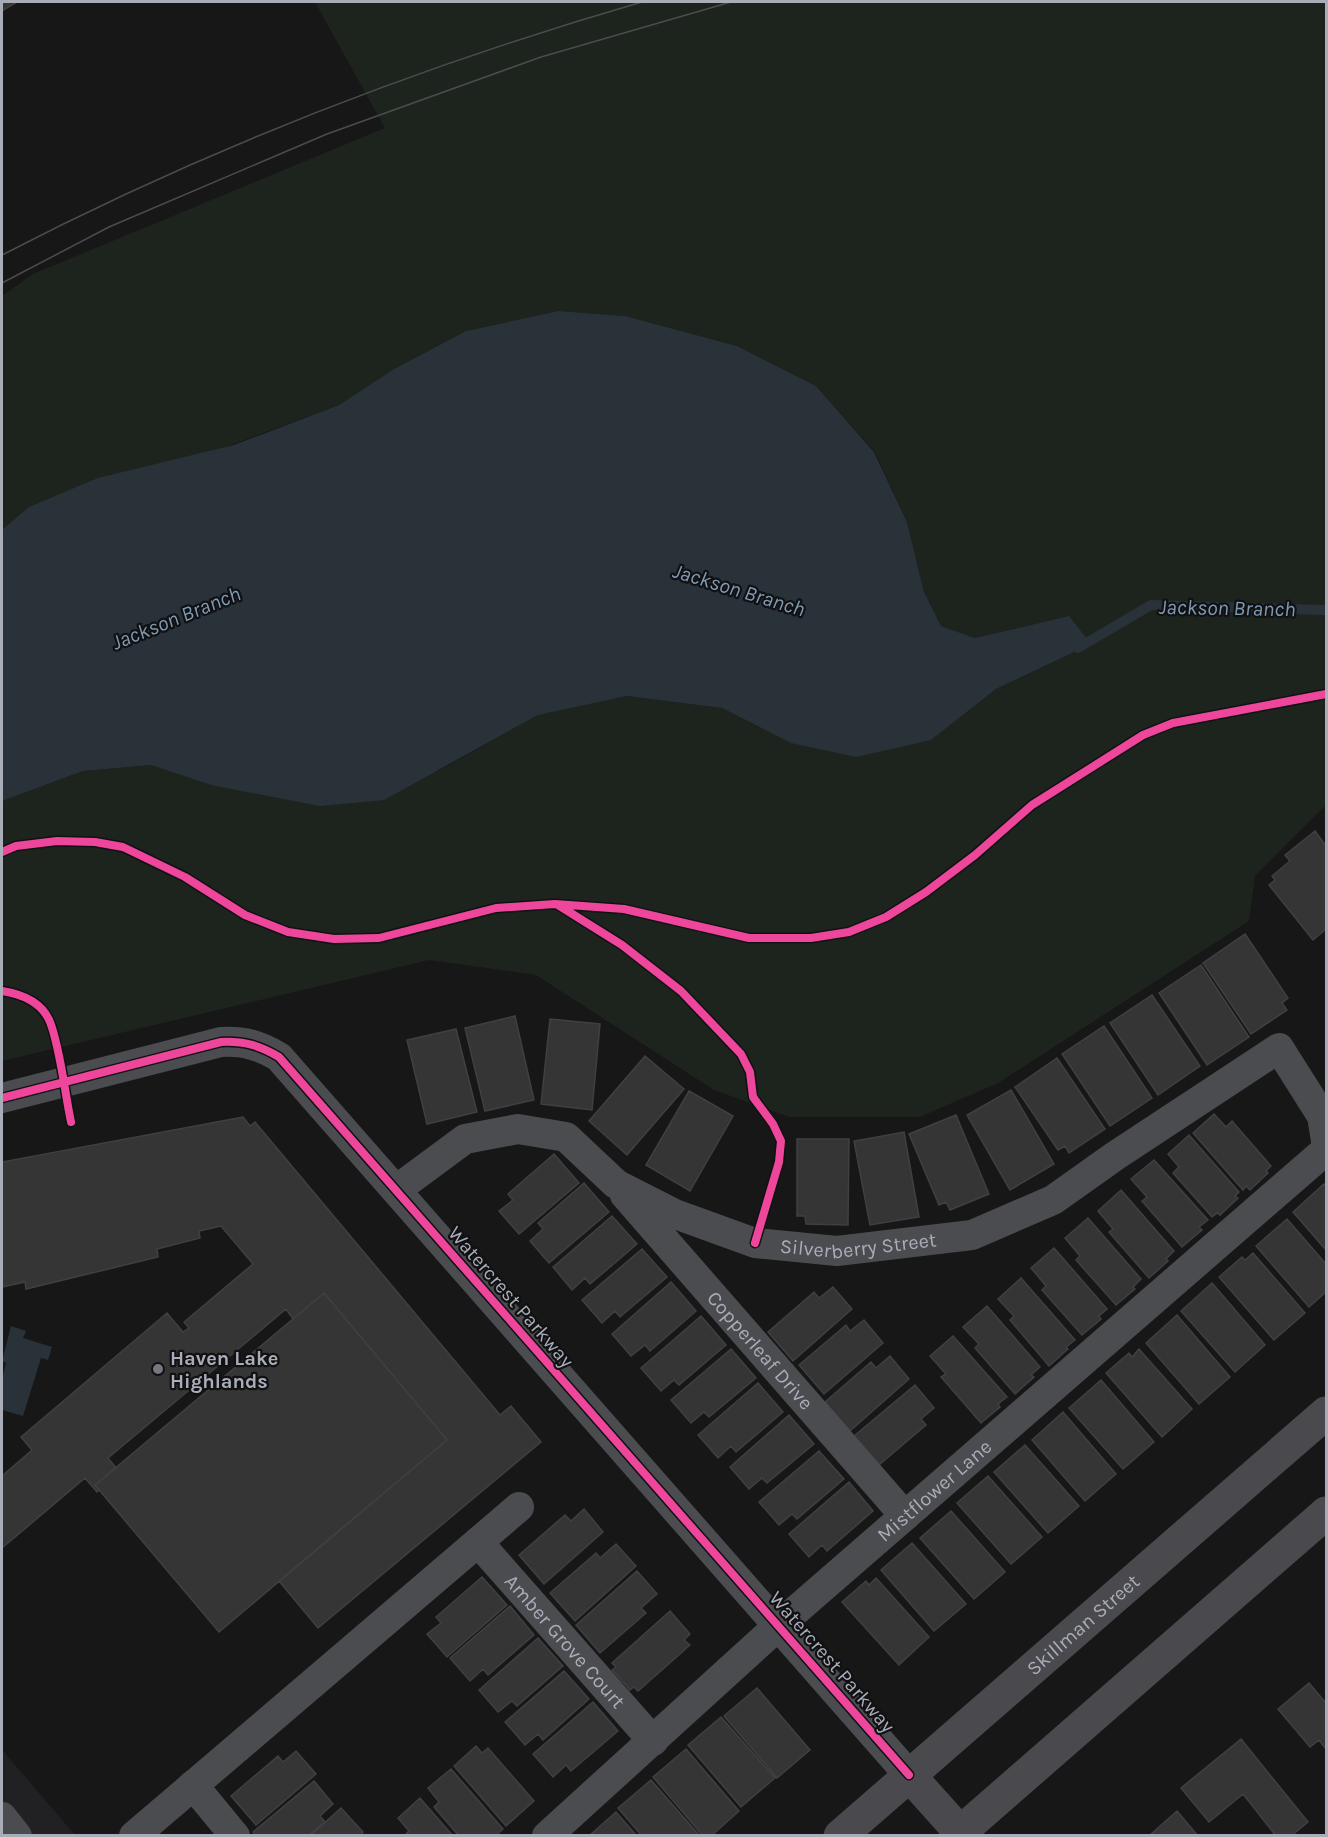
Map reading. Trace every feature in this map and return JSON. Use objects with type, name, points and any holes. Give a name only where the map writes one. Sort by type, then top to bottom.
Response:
[{"type":"main road","name":"Skillman Street","points":[[840,1836],[1326,1413]]},
{"type":"main road","points":[[909,1775],[958,1834],[1326,1514]]},
{"type":"street","name":"Watercrest Parkway","points":[[2,1098],[221,1042],[241,1041],[261,1046],[279,1057],[909,1775]]},
{"type":"street","name":"Silverberry Street","points":[[396,1190],[465,1139],[518,1130],[566,1137],[616,1184],[675,1214],[755,1243],[837,1251],[972,1235],[1053,1200],[1125,1149],[1279,1048],[1322,1116],[1326,1142]]},
{"type":"street","name":"Mistflower Lane","points":[[547,1836],[778,1626],[1326,1150]]},
{"type":"street","name":"Copperleaf Drive","points":[[616,1184],[905,1516]]},
{"type":"street","points":[[134,1836],[519,1507]]},
{"type":"street","name":"Amber Grove Court","points":[[478,1542],[652,1741]]},
{"type":"street","points":[[193,1785],[235,1836]]},
{"type":"street","points":[[2,1817],[17,1836]]},
{"type":"shaded area","points":[[315,2],[1326,2],[1326,805],[1255,876],[1249,921],[998,1083],[920,1117],[789,1117],[714,1090],[536,975],[429,960],[2,1061],[2,801],[83,771],[151,765],[211,785],[438,771],[538,715],[627,696],[722,708],[791,743],[931,740],[996,689],[1090,644],[1069,616],[975,638],[941,626],[924,592],[907,522],[875,452],[816,386],[737,346],[625,316],[557,311],[466,331],[394,369],[339,405],[2,530],[2,296],[33,274],[385,128]]},
{"type":"shaded area","points":[[2,1750],[75,1835],[2,1835]]},
{"type":"water","points":[[558,311],[625,316],[737,346],[816,386],[874,452],[907,522],[924,592],[941,626],[975,638],[1069,616],[1091,644],[996,689],[931,740],[856,757],[791,743],[722,708],[627,696],[538,715],[384,800],[320,806],[211,785],[151,765],[83,771],[2,801],[2,530],[29,507],[98,478],[234,445],[339,405],[394,369],[466,331]]},
{"type":"water","points":[[11,1326],[26,1331],[23,1338],[52,1347],[48,1360],[41,1358],[23,1416],[2,1410],[2,1379],[6,1363],[2,1361]]},
{"type":"building","points":[[2,2],[17,2],[2,11]]},
{"type":"building","points":[[1315,831],[1326,846],[1326,929],[1313,940],[1269,885],[1275,880],[1272,876],[1290,861],[1285,855]]},
{"type":"building","points":[[1245,934],[1288,998],[1282,1003],[1287,1010],[1251,1034],[1203,963]]},
{"type":"building","points":[[1201,965],[1249,1037],[1207,1065],[1159,993]]},
{"type":"building","points":[[1152,995],[1200,1066],[1158,1095],[1110,1023]]},
{"type":"building","points":[[515,1016],[534,1100],[485,1111],[465,1028]]},
{"type":"building","points":[[550,1019],[600,1024],[592,1110],[541,1104]]},
{"type":"building","points":[[1104,1026],[1152,1098],[1110,1126],[1062,1054]]},
{"type":"building","points":[[456,1029],[477,1112],[427,1124],[407,1040]]},
{"type":"building","points":[[645,1056],[684,1089],[627,1155],[589,1121]]},
{"type":"building","points":[[1057,1058],[1105,1129],[1069,1153],[1065,1146],[1058,1150],[1015,1087]]},
{"type":"building","points":[[1011,1090],[1054,1164],[1010,1190],[967,1115]]},
{"type":"building","points":[[689,1091],[733,1116],[690,1191],[646,1165]]},
{"type":"building","points":[[1214,1114],[1226,1127],[1232,1121],[1271,1166],[1266,1171],[1268,1173],[1250,1190],[1246,1186],[1243,1190],[1193,1133]]},
{"type":"building","points":[[956,1115],[989,1194],[950,1210],[946,1202],[939,1205],[909,1134]]},
{"type":"building","name":"Haven Lake Highlands","points":[[243,1117],[250,1126],[255,1122],[500,1415],[511,1406],[541,1442],[318,1628],[279,1581],[447,1440],[324,1293],[293,1319],[286,1309],[108,1458],[116,1468],[95,1485],[99,1490],[97,1492],[85,1478],[2,1548],[2,1476],[32,1450],[21,1437],[167,1313],[183,1332],[189,1328],[184,1322],[253,1264],[221,1226],[199,1231],[200,1238],[157,1249],[158,1257],[26,1289],[25,1282],[2,1287],[2,1162]]},
{"type":"building","points":[[904,1132],[919,1217],[870,1225],[854,1141]]},
{"type":"building","points":[[1189,1135],[1239,1192],[1235,1196],[1238,1198],[1220,1215],[1217,1213],[1212,1217],[1173,1173],[1179,1167],[1168,1154]]},
{"type":"building","points":[[797,1139],[849,1139],[848,1225],[806,1224],[805,1216],[797,1216]]},
{"type":"building","points":[[554,1154],[579,1183],[519,1234],[499,1211],[513,1200],[508,1194]]},
{"type":"building","points":[[1154,1160],[1208,1220],[1199,1227],[1202,1230],[1182,1247],[1142,1201],[1147,1197],[1131,1179]]},
{"type":"building","points":[[584,1183],[609,1212],[549,1263],[530,1241],[543,1229],[538,1223]]},
{"type":"building","points":[[1324,1184],[1326,1187],[1326,1250],[1293,1212]]},
{"type":"building","points":[[1121,1190],[1174,1251],[1166,1259],[1168,1261],[1149,1278],[1109,1232],[1113,1229],[1098,1211]]},
{"type":"building","points":[[612,1216],[637,1244],[590,1284],[585,1278],[572,1290],[553,1267]]},
{"type":"building","points":[[1088,1218],[1141,1279],[1133,1287],[1135,1289],[1116,1305],[1076,1260],[1080,1256],[1065,1238]]},
{"type":"building","points":[[1287,1219],[1326,1264],[1326,1292],[1309,1307],[1256,1246]]},
{"type":"building","points":[[1054,1248],[1107,1309],[1099,1316],[1101,1319],[1082,1335],[1042,1290],[1046,1286],[1031,1268]]},
{"type":"building","points":[[642,1249],[667,1277],[620,1317],[615,1311],[602,1323],[582,1300]]},
{"type":"building","points":[[1253,1253],[1305,1313],[1274,1340],[1219,1277],[1242,1257],[1245,1260]]},
{"type":"building","points":[[1021,1278],[1075,1340],[1049,1366],[1010,1320],[1014,1316],[998,1299]]},
{"type":"building","points":[[671,1282],[696,1311],[650,1351],[645,1345],[631,1356],[612,1334]]},
{"type":"building","points":[[1212,1283],[1265,1345],[1235,1372],[1181,1311]]},
{"type":"building","points":[[833,1287],[852,1309],[793,1361],[768,1332],[814,1292],[819,1298]]},
{"type":"building","points":[[324,1293],[447,1440],[219,1632],[95,1485]]},
{"type":"building","points":[[987,1306],[1040,1367],[1031,1375],[1034,1377],[1015,1394],[975,1348],[979,1344],[963,1327]]},
{"type":"building","points":[[1177,1315],[1230,1377],[1199,1404],[1146,1343]]},
{"type":"building","points":[[701,1316],[726,1345],[679,1385],[674,1380],[661,1391],[641,1368]]},
{"type":"building","points":[[864,1320],[883,1343],[824,1394],[799,1365],[846,1325],[850,1331]]},
{"type":"building","points":[[953,1336],[1007,1397],[998,1404],[1000,1407],[981,1423],[941,1377],[946,1374],[930,1356]]},
{"type":"building","points":[[731,1349],[756,1378],[709,1417],[704,1412],[691,1423],[671,1400]]},
{"type":"building","points":[[1139,1349],[1192,1409],[1162,1437],[1106,1373],[1129,1353],[1132,1357]]},
{"type":"building","points":[[890,1356],[909,1379],[850,1431],[825,1402],[871,1362],[876,1368]]},
{"type":"building","points":[[1101,1380],[1154,1442],[1123,1469],[1069,1408]]},
{"type":"building","points":[[758,1383],[783,1412],[736,1452],[731,1446],[718,1458],[698,1435]]},
{"type":"building","points":[[915,1385],[934,1408],[921,1419],[926,1425],[879,1465],[854,1436]]},
{"type":"building","points":[[1063,1412],[1116,1474],[1085,1501],[1032,1440]]},
{"type":"building","points":[[789,1415],[814,1444],[767,1483],[762,1478],[749,1489],[730,1467]]},
{"type":"building","points":[[1025,1445],[1079,1506],[1048,1533],[994,1472]]},
{"type":"building","points":[[819,1451],[844,1479],[797,1519],[792,1514],[779,1525],[759,1502]]},
{"type":"building","points":[[988,1476],[1042,1537],[1011,1564],[957,1503]]},
{"type":"building","points":[[849,1482],[873,1511],[827,1551],[822,1545],[809,1557],[789,1534]]},
{"type":"building","points":[[584,1509],[603,1532],[544,1584],[519,1555],[565,1515],[571,1521]]},
{"type":"building","points":[[951,1511],[1005,1572],[974,1599],[920,1538]]},
{"type":"building","points":[[912,1543],[966,1604],[934,1631],[881,1570]]},
{"type":"building","points":[[616,1544],[636,1566],[575,1621],[550,1593],[596,1553],[600,1558]]},
{"type":"building","points":[[637,1571],[657,1594],[641,1608],[646,1613],[600,1653],[576,1625]]},
{"type":"building","points":[[482,1577],[507,1605],[447,1657],[427,1634],[441,1623],[436,1617]]},
{"type":"building","points":[[876,1578],[929,1637],[899,1665],[842,1602],[866,1581],[869,1585]]},
{"type":"building","points":[[510,1606],[534,1635],[488,1675],[483,1669],[470,1681],[450,1658]]},
{"type":"building","points":[[670,1611],[690,1634],[684,1640],[690,1645],[638,1691],[634,1687],[630,1690],[612,1670],[616,1667],[612,1663]]},
{"type":"building","points":[[538,1638],[563,1666],[517,1706],[512,1701],[498,1712],[479,1690]]},
{"type":"building","points":[[564,1671],[589,1699],[543,1740],[538,1734],[525,1745],[505,1722]]},
{"type":"building","points":[[1309,1683],[1325,1702],[1326,1700],[1326,1749],[1319,1740],[1310,1747],[1278,1709]]},
{"type":"building","points":[[757,1688],[810,1750],[777,1778],[724,1716]]},
{"type":"building","points":[[593,1702],[618,1731],[571,1771],[566,1765],[553,1777],[533,1754]]},
{"type":"building","points":[[721,1717],[775,1778],[741,1807],[688,1745]]},
{"type":"building","points":[[1241,1739],[1308,1822],[1291,1836],[1276,1836],[1243,1794],[1209,1822],[1181,1788]]},
{"type":"building","points":[[476,1746],[482,1753],[488,1748],[534,1801],[506,1826],[454,1766]]},
{"type":"building","points":[[686,1749],[739,1811],[711,1836],[703,1836],[653,1777]]},
{"type":"building","points":[[296,1751],[316,1774],[256,1825],[231,1796],[278,1756],[283,1762]]},
{"type":"building","points":[[451,1769],[503,1829],[495,1836],[459,1836],[434,1807],[439,1802],[428,1788]]},
{"type":"building","points":[[651,1780],[700,1836],[642,1836],[618,1808]]},
{"type":"building","points":[[314,1781],[333,1804],[320,1816],[325,1822],[308,1836],[256,1836],[253,1832]]},
{"type":"building","points":[[420,1798],[453,1836],[404,1836],[409,1831],[398,1818]]},
{"type":"building","points":[[341,1808],[363,1832],[360,1836],[310,1836]]},
{"type":"building","points":[[1177,1811],[1198,1836],[1149,1836]]},
{"type":"building","points":[[616,1812],[637,1836],[589,1836]]},
{"type":"waterway","name":"Jackson Branch","points":[[1078,648],[1151,605],[1326,610]]},
{"type":"tram line","points":[[2,255],[157,180],[316,113],[477,54],[642,2]]},
{"type":"tram line","points":[[2,283],[109,227],[327,134],[541,57],[731,2]]},
{"type":"cycle path","points":[[2,852],[16,846],[57,841],[95,842],[123,847],[185,877],[245,915],[288,932],[334,939],[379,938],[496,908],[555,904],[624,909],[749,938],[811,938],[849,932],[886,917],[926,892],[975,855],[1032,805],[1143,735],[1173,723],[1326,694]]},
{"type":"cycle path","points":[[558,905],[622,945],[681,991],[741,1054],[750,1072],[753,1097],[773,1124],[781,1141],[779,1162],[755,1243]]},
{"type":"cycle path","points":[[2,991],[30,1000],[42,1009],[50,1022],[57,1044],[71,1122]]},
{"type":"cycle path","points":[[2,1098],[221,1042],[251,1045],[265,1049],[279,1057],[909,1775]]},
{"type":"place","name":"Haven Lake Highlands","points":[[158,1369]]}]
